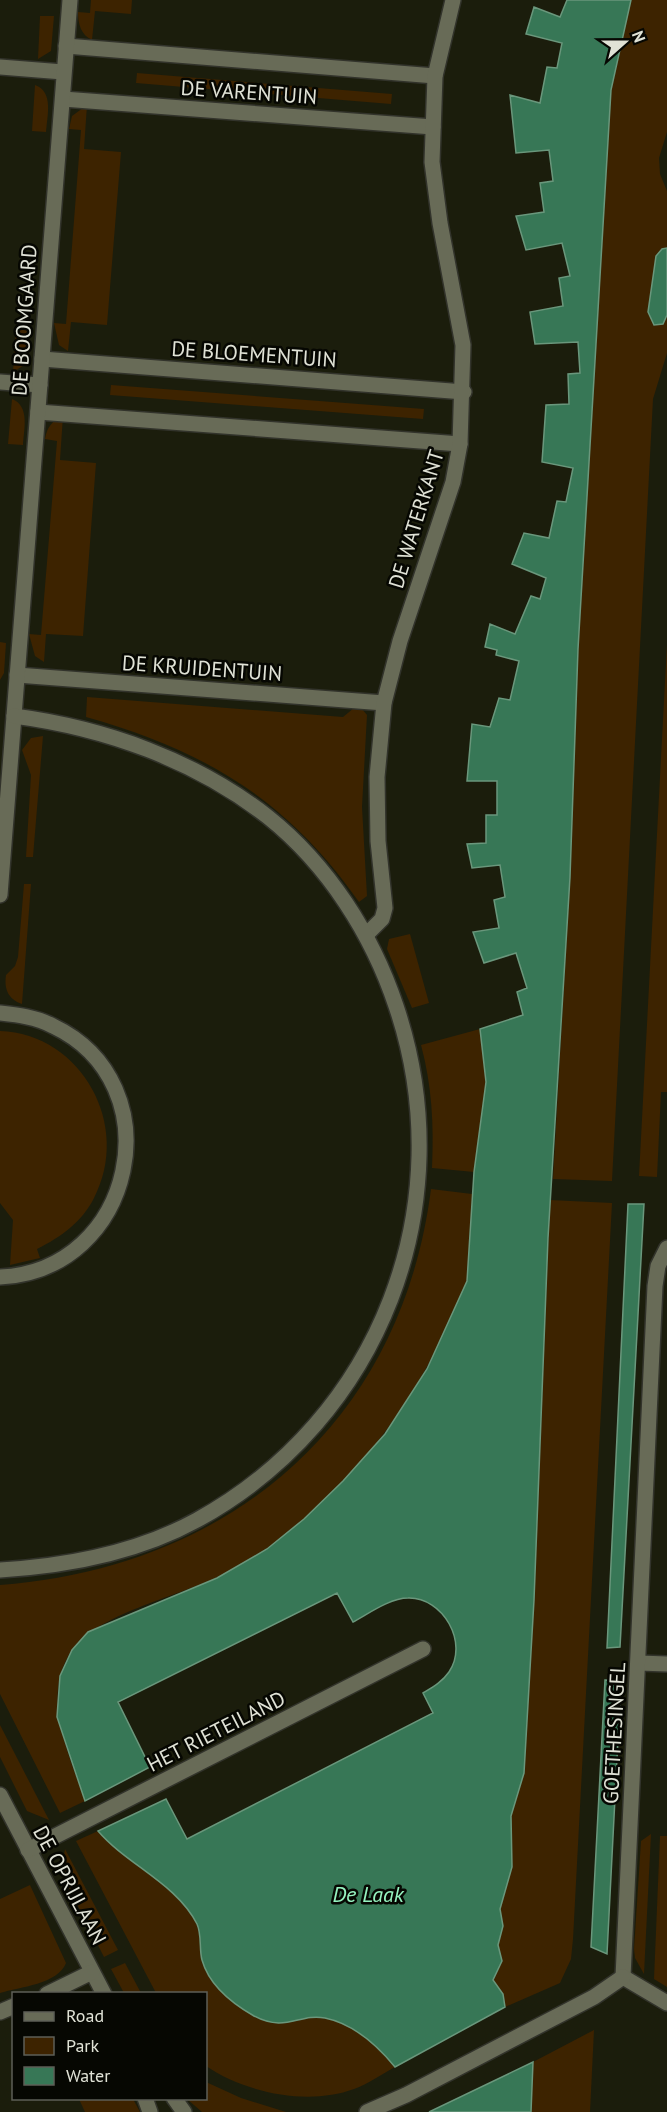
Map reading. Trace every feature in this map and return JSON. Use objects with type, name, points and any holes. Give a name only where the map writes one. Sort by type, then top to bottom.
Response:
[{"type":"street","name":"DE BOOMGAARD","points":[[0,895],[14,716],[8,698],[17,675],[69,0]]},
{"type":"street","name":"DE WATERKANT","points":[[366,935],[382,919],[386,908],[378,841],[377,777],[384,703],[400,640],[446,505],[460,444],[464,392],[460,323],[436,199],[433,127],[435,76],[453,0]]},
{"type":"street","name":"DE VARENTUIN","points":[[66,46],[435,76]]},
{"type":"street","points":[[0,67],[63,72]]},
{"type":"street","name":"DE VARENTUIN","points":[[63,99],[433,127]]},
{"type":"street","name":"DE BLOEMENTUIN","points":[[42,359],[464,392]]},
{"type":"street","points":[[0,382],[40,385]]},
{"type":"street","points":[[38,412],[460,444]]},
{"type":"street","name":"DE KRUIDENTUIN","points":[[17,675],[384,703]]},
{"type":"street","points":[[0,1570],[63,1564],[130,1548],[196,1520],[261,1477],[304,1439],[337,1397],[367,1351],[394,1293],[413,1221],[421,1144],[419,1108],[407,1040],[392,993],[366,935],[322,873],[294,841],[268,818],[213,780],[174,760],[101,734],[14,716]]},
{"type":"street","points":[[0,1013],[25,1016],[49,1023],[88,1050],[115,1090],[123,1114],[127,1154],[118,1193],[96,1230],[83,1244],[50,1265],[20,1275],[0,1277]]},
{"type":"street","name":"GOETHESINGEL","points":[[623,1977],[655,1287],[658,1266],[667,1248]]},
{"type":"street","name":"HET RIETEILAND","points":[[28,1851],[423,1649]]},
{"type":"street","points":[[639,1663],[667,1664]]},
{"type":"street","name":"DE OPRIJLAAN","points":[[0,1795],[103,1992]]},
{"type":"street","points":[[51,1992],[92,1972]]},
{"type":"street","points":[[367,2112],[406,2095],[594,1997],[623,1977],[667,2003]]},
{"type":"street","points":[[379,2112],[406,2095]]},
{"type":"green space","points":[[91,0],[132,0],[131,14],[95,11],[92,40],[81,29],[78,12],[90,13]]},
{"type":"green space","points":[[631,0],[667,0],[667,132],[659,158],[660,174],[667,191],[667,248],[662,249],[663,324],[667,315],[667,353],[653,399],[612,1181],[553,1179],[570,877],[578,649],[611,90]]},
{"type":"green space","points":[[40,16],[54,16],[51,51],[38,59]]},
{"type":"green space","points":[[137,73],[392,94],[391,104],[136,83]]},
{"type":"green space","points":[[35,85],[41,88],[47,99],[46,132],[32,131]]},
{"type":"green space","points":[[87,105],[84,149],[121,152],[107,325],[71,322],[68,351],[59,345],[54,323],[66,324],[81,130],[69,129],[72,116]]},
{"type":"green space","points":[[16,328],[29,329],[26,364],[13,372]]},
{"type":"green space","points":[[111,385],[424,409],[423,419],[110,395]]},
{"type":"green space","points":[[12,399],[18,402],[24,412],[23,445],[8,444]]},
{"type":"green space","points":[[63,416],[60,460],[96,463],[83,636],[46,634],[44,662],[35,656],[29,634],[41,635],[57,441],[45,439],[51,425]]},
{"type":"green space","points":[[0,642],[6,643],[4,673],[0,680]]},
{"type":"green space","points":[[667,644],[667,1092],[661,1092],[657,1177],[639,1176]]},
{"type":"green space","points":[[87,697],[343,717],[354,708],[362,709],[367,715],[362,807],[367,896],[359,902],[332,866],[273,807],[206,763],[129,730],[86,717]]},
{"type":"green space","points":[[43,736],[33,857],[26,857],[31,775],[22,750],[31,738]]},
{"type":"green space","points":[[24,884],[31,884],[22,1004],[10,996],[6,989],[6,975],[15,966],[18,957]]},
{"type":"green space","points":[[410,934],[429,1003],[412,1008],[387,949],[389,939]]},
{"type":"green space","points":[[480,1029],[486,1082],[474,1172],[432,1168],[431,1106],[428,1075],[421,1045]]},
{"type":"green space","points":[[0,1031],[29,1036],[55,1048],[76,1066],[92,1089],[103,1114],[107,1142],[104,1170],[89,1207],[77,1222],[37,1249],[40,1258],[10,1265],[13,1220],[0,1203]]},
{"type":"green space","points":[[431,1189],[472,1194],[472,1237],[469,1269],[463,1294],[425,1370],[378,1442],[320,1506],[287,1534],[252,1559],[216,1578],[138,1608],[99,1627],[83,1638],[72,1650],[63,1668],[58,1687],[58,1706],[65,1745],[85,1801],[60,1813],[0,1694],[0,1585],[84,1572],[161,1548],[230,1513],[291,1468],[342,1412],[383,1347],[413,1272]]},
{"type":"green space","points":[[550,1200],[612,1203],[573,1939],[571,1959],[560,1983],[505,2007],[503,1994],[493,1981],[502,1961],[498,1945],[503,1926],[500,1909],[512,1867],[511,1816],[524,1773],[534,1600]]},
{"type":"green space","points":[[0,1725],[49,1820],[27,1811],[0,1757]]},
{"type":"green space","points":[[98,1831],[177,1897],[199,1928],[201,1956],[210,1978],[238,2006],[254,2016],[275,2023],[316,2017],[336,2021],[364,2036],[395,2067],[354,2089],[336,2094],[298,2096],[258,2090],[207,2067],[207,1992],[155,1992],[76,1841]]},
{"type":"green space","points":[[651,1834],[644,1974],[635,1958],[634,1949],[641,1841]]},
{"type":"green space","points":[[660,1836],[667,1836],[667,1987],[654,1979]]},
{"type":"green space","points":[[65,1849],[118,1950],[104,1957],[61,1873]]},
{"type":"green space","points":[[30,1885],[66,1963],[62,1970],[47,1980],[0,1993],[0,1899]]},
{"type":"green space","points":[[125,1963],[140,1992],[123,1992],[111,1969]]},
{"type":"green space","points":[[594,2030],[590,2112],[531,2112],[533,2062]]},
{"type":"green space","points":[[207,2082],[241,2098],[286,2112],[202,2112],[188,2100],[207,2100]]},
{"type":"green space","points":[[79,2100],[134,2100],[140,2112],[85,2112]]},
{"type":"water","name":"De Laak","points":[[567,0],[631,0],[611,90],[578,649],[570,877],[548,1238],[534,1600],[524,1773],[511,1816],[512,1867],[500,1909],[503,1926],[498,1945],[502,1961],[493,1980],[503,1994],[505,2007],[395,2067],[364,2036],[346,2025],[316,2017],[284,2023],[265,2021],[230,2000],[216,1986],[205,1969],[201,1956],[199,1928],[188,1910],[177,1897],[98,1831],[166,1799],[187,1839],[433,1713],[423,1693],[449,1672],[456,1648],[454,1636],[442,1613],[421,1600],[408,1598],[387,1603],[353,1622],[337,1593],[118,1702],[150,1767],[85,1801],[57,1717],[60,1676],[72,1650],[88,1632],[217,1578],[267,1549],[304,1519],[343,1481],[385,1434],[427,1369],[467,1281],[474,1172],[486,1082],[480,1029],[523,1015],[517,992],[527,988],[516,953],[484,963],[473,932],[499,928],[494,900],[505,897],[500,865],[472,868],[467,844],[486,843],[486,815],[497,815],[497,781],[467,781],[472,724],[490,727],[499,698],[510,700],[519,661],[496,655],[497,650],[485,647],[490,624],[515,634],[531,596],[540,599],[546,578],[512,564],[524,533],[549,538],[557,501],[566,502],[573,468],[542,462],[546,405],[569,404],[568,374],[580,373],[578,342],[535,344],[530,312],[563,306],[559,278],[570,276],[562,243],[526,250],[516,216],[544,212],[540,183],[553,181],[549,150],[516,153],[510,95],[540,103],[547,67],[557,68],[562,43],[526,34],[534,7],[560,17]]},
{"type":"water","points":[[667,248],[667,315],[663,324],[654,325],[648,312],[656,256],[662,249]]},
{"type":"water","points":[[628,1204],[644,1204],[620,1647],[607,1648]]},
{"type":"water","points":[[605,1680],[621,1681],[607,1954],[591,1947]]},
{"type":"water","points":[[533,2062],[531,2112],[429,2112]]}]
